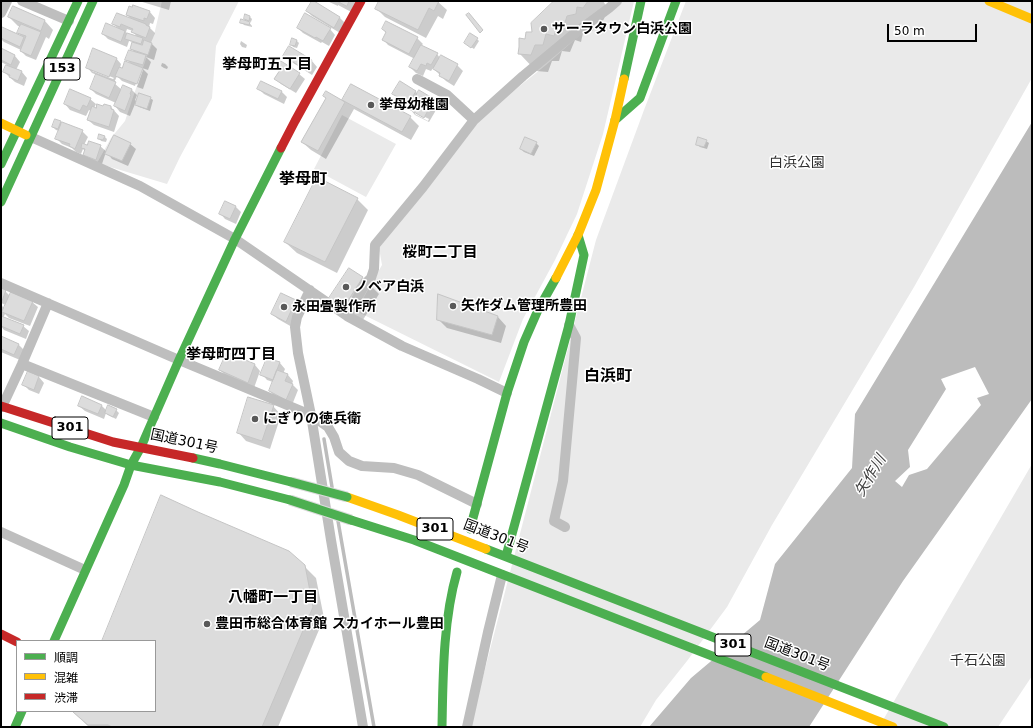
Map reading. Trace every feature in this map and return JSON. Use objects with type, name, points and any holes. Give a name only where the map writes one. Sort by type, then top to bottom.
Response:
[{"type":"main road","name":"153","points":[[1,164],[78,1]]},
{"type":"main road","name":"153","points":[[1,202],[93,1]]},
{"type":"main road","points":[[54,640],[124,485],[131,465],[141,447],[179,360],[235,239],[295,121],[361,1]]},
{"type":"main road","points":[[470,529],[507,394],[526,335],[578,235],[596,190],[615,120],[642,1]]},
{"type":"main road","points":[[615,120],[640,98],[676,1]]},
{"type":"main road","points":[[989,1],[1032,19]]},
{"type":"main road","points":[[1,123],[31,137]]},
{"type":"main road","points":[[506,556],[569,325],[584,255],[578,235]]},
{"type":"main road","name":"国道301号","points":[[2,406],[113,442],[220,464],[347,497],[398,514],[944,727]]},
{"type":"main road","name":"301","points":[[1,423],[70,447],[131,465],[220,482],[290,500],[414,540],[893,727]]},
{"type":"main road","points":[[442,727],[443,676],[446,635],[457,572]]},
{"type":"main road","points":[[1,634],[16,642]]},
{"type":"main road","points":[[15,727],[22,712]]},
{"type":"street","points":[[1,13],[7,1]]},
{"type":"street","points":[[22,1],[69,21]]},
{"type":"street","points":[[347,316],[365,284],[372,278],[375,245],[423,187],[474,120],[523,76],[617,1]]},
{"type":"street","points":[[417,79],[447,95],[474,120]]},
{"type":"street","points":[[31,137],[140,186],[235,239],[347,316],[402,346],[478,379],[507,394]]},
{"type":"street","points":[[1,283],[311,415],[328,427],[334,436],[339,452],[349,461],[362,466],[394,468],[418,475],[477,504]]},
{"type":"street","points":[[310,290],[297,317],[295,327],[298,354],[311,415],[363,727]]},
{"type":"street","points":[[2,406],[48,303]]},
{"type":"street","points":[[565,527],[554,521],[563,481],[576,338],[569,325]]},
{"type":"street","points":[[22,364],[154,417]]},
{"type":"street","points":[[1,532],[85,570]]},
{"type":"street","points":[[467,727],[502,575]]},
{"type":"green space","points":[[162,1],[239,1],[216,46],[212,98],[167,184],[97,163],[111,138],[125,121],[154,35]]},
{"type":"green space","points":[[618,1],[634,1],[603,134],[577,214],[555,260],[523,319],[499,382],[356,311],[382,265],[379,248],[463,138],[491,109],[546,65]]},
{"type":"green space","name":"白浜公園","points":[[686,1],[1032,1],[1032,78],[914,287],[772,525],[727,607],[656,700],[640,727],[470,727],[596,240]]},
{"type":"green space","points":[[342,115],[396,144],[366,197],[314,169]]},
{"type":"green space","name":"千石公園","points":[[1032,464],[1032,676],[998,727],[879,727]]},
{"type":"water","name":"矢作川","points":[[1032,122],[1032,399],[903,581],[809,727],[649,727],[691,678],[760,620],[775,564],[852,468],[855,414]],"holes":[[[975,367],[989,394],[977,398],[981,405],[927,469],[909,475],[902,487],[895,481],[910,467],[908,450],[946,389],[941,379]]]},
{"type":"building","points":[[312,1],[340,17],[334,28],[306,11]]},
{"type":"building","points":[[337,1],[349,1],[347,6]]},
{"type":"building","points":[[379,1],[439,1],[434,11],[429,8],[418,30],[375,9]]},
{"type":"building","name":"サーラタウン白浜公園","points":[[554,1],[588,1],[583,8],[577,7],[576,14],[567,16],[564,26],[558,24],[554,36],[546,34],[543,45],[535,45],[531,55],[518,54],[519,38],[525,39],[526,32],[532,32],[531,23]]},
{"type":"building","points":[[133,5],[150,11],[147,19],[144,18],[144,21],[126,15],[129,6],[132,7]]},
{"type":"building","points":[[13,6],[45,20],[41,31],[8,17]]},
{"type":"building","points":[[117,13],[150,27],[146,38],[131,32],[133,29],[121,24],[120,27],[112,24]]},
{"type":"building","points":[[305,13],[331,28],[323,41],[297,28]]},
{"type":"building","points":[[469,13],[483,30],[480,33],[466,15]]},
{"type":"building","points":[[245,14],[250,16],[249,21],[244,19]]},
{"type":"building","points":[[241,19],[250,22],[249,25],[240,23]]},
{"type":"building","points":[[386,21],[418,37],[409,54],[382,40],[386,32],[382,29]]},
{"type":"building","points":[[106,23],[125,31],[121,42],[102,34]]},
{"type":"building","points":[[21,24],[41,32],[31,56],[20,51],[26,36],[17,33]]},
{"type":"building","points":[[2,27],[24,37],[20,47],[1,38]]},
{"type":"building","points":[[127,33],[143,38],[141,44],[125,39]]},
{"type":"building","points":[[470,33],[478,38],[471,48],[464,43]]},
{"type":"building","points":[[292,38],[297,40],[295,46],[290,45]]},
{"type":"building","points":[[144,40],[152,43],[148,55],[130,49],[132,42],[142,45]]},
{"type":"building","points":[[421,45],[438,53],[431,65],[427,63],[426,66],[421,64],[417,71],[409,67]]},
{"type":"building","points":[[289,46],[312,60],[306,70],[283,56]]},
{"type":"building","points":[[1,48],[15,55],[11,65],[1,60]]},
{"type":"building","points":[[93,48],[117,58],[109,77],[86,68]]},
{"type":"building","points":[[129,50],[146,55],[143,65],[125,60]]},
{"type":"building","points":[[441,55],[458,64],[449,81],[439,76],[440,73],[433,69]]},
{"type":"building","points":[[276,58],[300,73],[290,89],[274,79],[280,70],[271,65]]},
{"type":"building","points":[[125,61],[143,68],[137,84],[115,76],[119,67],[122,68]]},
{"type":"building","points":[[6,65],[22,71],[18,81],[9,77],[10,75],[3,72]]},
{"type":"building","points":[[96,74],[116,82],[109,98],[90,89]]},
{"type":"building","points":[[261,81],[282,91],[278,99],[257,89]]},
{"type":"building","points":[[400,81],[416,91],[409,103],[392,94]]},
{"type":"building","points":[[351,84],[411,116],[402,132],[342,100]]},
{"type":"building","points":[[123,85],[132,89],[125,111],[114,106]]},
{"type":"building","points":[[70,89],[91,98],[87,107],[83,105],[80,111],[64,104]]},
{"type":"building","points":[[419,90],[434,99],[424,118],[409,109]]},
{"type":"building","points":[[326,91],[345,102],[318,151],[301,142],[326,98],[323,96]]},
{"type":"building","points":[[139,93],[151,97],[147,109],[135,105]]},
{"type":"building","points":[[97,104],[111,106],[111,109],[114,110],[109,127],[87,120],[92,106],[96,108]]},
{"type":"building","points":[[55,119],[61,121],[58,129],[52,127]]},
{"type":"building","points":[[62,122],[83,130],[75,149],[69,146],[70,144],[55,139]]},
{"type":"building","points":[[99,134],[105,136],[103,140],[98,139]]},
{"type":"building","points":[[114,135],[131,143],[122,161],[105,154]]},
{"type":"building","points":[[525,137],[537,142],[531,154],[520,149]]},
{"type":"building","points":[[698,137],[707,140],[704,147],[696,145]]},
{"type":"building","points":[[89,141],[101,145],[96,160],[83,155],[85,149],[81,148],[82,143],[87,145]]},
{"type":"building","points":[[317,177],[358,198],[325,262],[284,242]]},
{"type":"building","points":[[225,201],[236,206],[230,219],[219,214]]},
{"type":"building","name":"ノベア白浜","points":[[349,268],[363,277],[344,307],[329,298]]},
{"type":"building","points":[[1,288],[6,290],[2,301],[1,301]]},
{"type":"building","points":[[11,292],[33,301],[24,321],[2,312]]},
{"type":"building","name":"永田畳製作所","points":[[281,293],[296,300],[286,322],[271,314]]},
{"type":"building","name":"矢作ダム管理所豊田","points":[[438,294],[498,316],[492,335],[437,320]]},
{"type":"building","points":[[1,316],[24,325],[20,334],[1,326]]},
{"type":"building","points":[[1,336],[19,344],[14,355],[1,349]]},
{"type":"building","points":[[227,352],[255,364],[248,383],[219,370]]},
{"type":"building","points":[[267,358],[280,362],[273,380],[260,375]]},
{"type":"building","points":[[277,370],[288,374],[285,381],[293,384],[286,400],[269,391]]},
{"type":"building","points":[[28,371],[39,376],[34,390],[22,385]]},
{"type":"building","points":[[82,396],[102,405],[98,414],[78,406]]},
{"type":"building","name":"にぎりの徳兵衛","points":[[248,397],[274,405],[262,441],[237,433]]},
{"type":"building","points":[[108,405],[117,409],[113,417],[105,413]]},
{"type":"building","name":"豊田市総合体育館 スカイホール豊田","points":[[161,495],[289,551],[305,565],[313,607],[262,727],[112,727],[108,725],[88,725],[73,712],[156,712],[156,640],[102,640]]},
{"type":"waterway","points":[[324,439],[332,487]]},
{"type":"waterway","points":[[338,521],[374,727]]},
{"type":"traffic: fast","points":[[1,164],[78,1]]},
{"type":"traffic: fast","points":[[1,202],[93,1]]},
{"type":"traffic: fast","points":[[624,79],[641,1]]},
{"type":"traffic: fast","points":[[615,120],[640,98],[676,1]]},
{"type":"traffic: fast","points":[[54,640],[179,360],[235,239],[281,148]]},
{"type":"traffic: fast","points":[[506,556],[569,325],[584,255],[578,235]]},
{"type":"traffic: fast","points":[[470,529],[507,393],[524,342],[538,310],[556,278]]},
{"type":"traffic: fast","points":[[1,423],[70,447],[131,465],[220,482],[290,500]]},
{"type":"traffic: fast","points":[[193,458],[291,482]]},
{"type":"traffic: fast","points":[[291,482],[347,497]]},
{"type":"traffic: fast","points":[[290,500],[351,520]]},
{"type":"traffic: fast","points":[[351,520],[414,540],[766,677]]},
{"type":"traffic: fast","points":[[486,549],[944,727]]},
{"type":"traffic: fast","points":[[442,727],[443,669],[446,629],[452,590],[457,572]]},
{"type":"traffic: fast","points":[[15,727],[22,712]]},
{"type":"traffic: slow","points":[[989,1],[1032,19]]},
{"type":"traffic: slow","points":[[556,278],[578,235],[596,190],[615,120],[624,79]]},
{"type":"traffic: slow","points":[[1,123],[26,135]]},
{"type":"traffic: slow","points":[[347,497],[486,549]]},
{"type":"traffic: slow","points":[[766,677],[893,727]]},
{"type":"traffic: jam","points":[[281,148],[361,1]]},
{"type":"traffic: jam","points":[[1,406],[113,442],[193,458]]},
{"type":"traffic: jam","points":[[1,634],[16,642]]},
{"type":"place","name":"サーラタウン白浜公園","points":[[544,29]]},
{"type":"place","name":"挙母幼稚園","points":[[371,105]]},
{"type":"place","name":"ノベア白浜","points":[[346,287]]},
{"type":"place","name":"矢作ダム管理所豊田","points":[[453,306]]},
{"type":"place","name":"永田畳製作所","points":[[284,307]]},
{"type":"place","name":"にぎりの徳兵衛","points":[[255,419]]},
{"type":"place","name":"豊田市総合体育館 スカイホール豊田","points":[[207,624]]},
{"type":"district","name":"挙母町五丁目","points":[[267,65]]},
{"type":"district","name":"挙母町","points":[[303,180]]},
{"type":"district","name":"桜町二丁目","points":[[440,253]]},
{"type":"district","name":"挙母町四丁目","points":[[231,355]]},
{"type":"district","name":"白浜町","points":[[608,377]]},
{"type":"district","name":"八幡町一丁目","points":[[273,598]]}]
